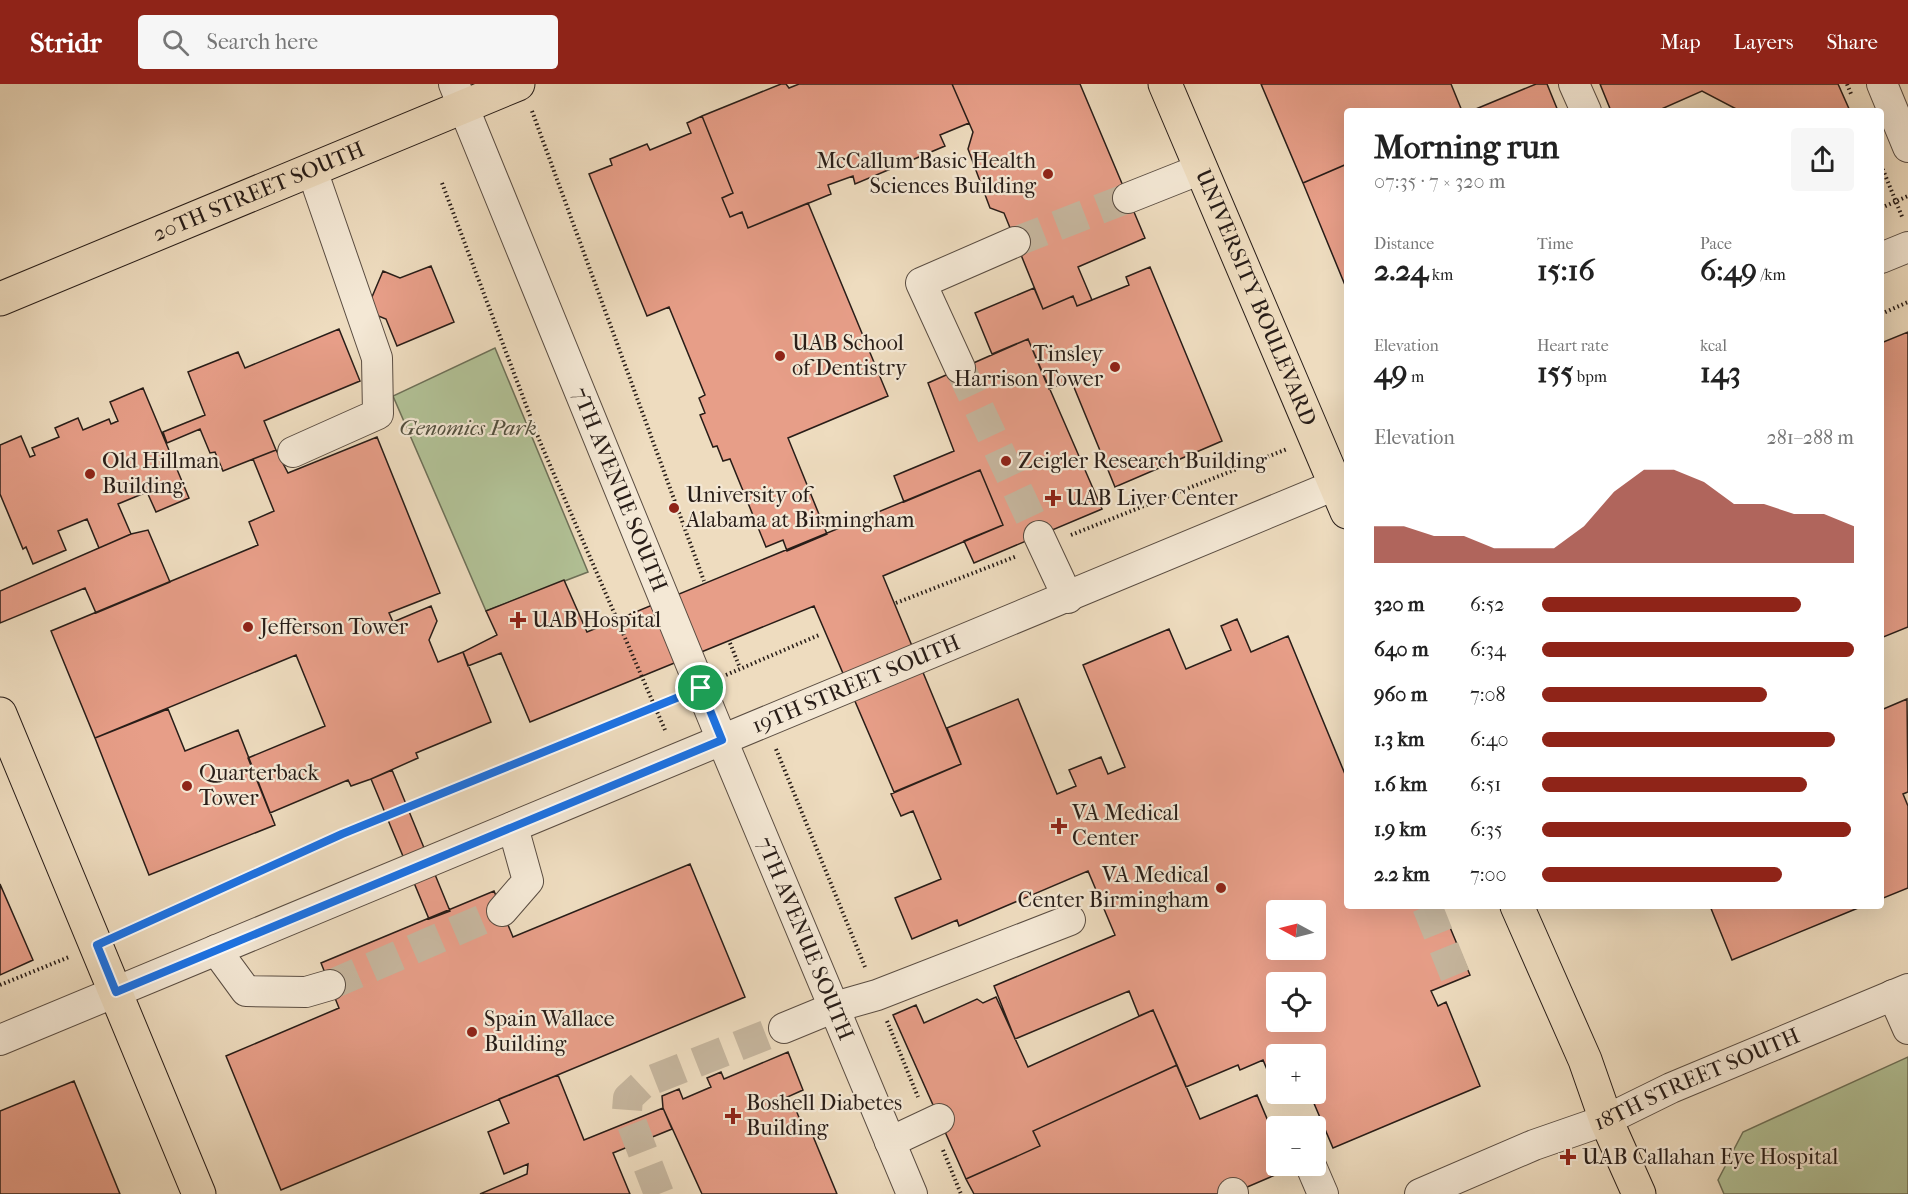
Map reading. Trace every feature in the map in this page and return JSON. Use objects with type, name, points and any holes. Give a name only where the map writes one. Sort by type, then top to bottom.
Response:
[{"type":"main road","name":"UNIVERSITY BOULEVARD","points":[[1165,84],[1315,438],[1343,492]]},
{"type":"main road","name":"20TH STREET SOUTH","points":[[0,299],[312,170],[459,95],[524,95]]},
{"type":"main road","points":[[0,714],[199,1194]]},
{"type":"main road","points":[[1518,909],[1585,1060],[1606,1119],[1639,1194]]},
{"type":"street","points":[[1574,84],[1585,108]]},
{"type":"street","points":[[1882,84],[1908,147]]},
{"type":"street","name":"7TH AVENUE SOUTH","points":[[459,95],[722,740],[912,1194]]},
{"type":"street","points":[[1128,198],[1201,169]]},
{"type":"street","points":[[293,452],[378,414],[377,358],[312,170]]},
{"type":"street","points":[[1884,255],[1906,234]]},
{"type":"street","points":[[960,368],[921,284],[1015,242]]},
{"type":"street","name":"19TH STREET SOUTH","points":[[0,1040],[1068,598],[1343,492]]},
{"type":"street","points":[[1041,541],[1068,598]]},
{"type":"street","points":[[502,911],[528,881],[513,827]]},
{"type":"street","points":[[784,1028],[835,1007],[877,995],[1070,920]]},
{"type":"street","points":[[216,950],[246,991],[306,992],[330,985]]},
{"type":"street","points":[[1901,992],[1908,1029]]},
{"type":"street","name":"18TH STREET SOUTH","points":[[1420,1194],[1534,1145],[1606,1119],[1671,1088],[1901,992]]},
{"type":"street","points":[[890,1142],[935,1121]]},
{"type":"street","points":[[1315,1176],[1323,1194]]},
{"type":"path","points":[[524,95],[704,581]]},
{"type":"path","points":[[1884,172],[1906,234]]},
{"type":"path","points":[[442,183],[540,442],[677,759]]},
{"type":"path","points":[[1884,207],[1908,196]]},
{"type":"path","points":[[1884,313],[1908,302]]},
{"type":"path","points":[[896,603],[1041,541],[1211,482],[1315,438]]},
{"type":"path","points":[[0,985],[97,945],[342,834],[701,688],[740,668],[819,635]]},
{"type":"path","points":[[730,643],[740,668]]},
{"type":"path","points":[[765,722],[915,1092],[935,1121],[961,1194]]},
{"type":"green space","name":"Genomics Park","points":[[495,348],[588,572],[486,611],[393,396]]},
{"type":"green space","points":[[1908,1057],[1908,1194],[1724,1194],[1718,1180],[1743,1132]]},
{"type":"building","points":[[786,84],[789,88],[799,84],[952,84],[969,123],[940,135],[945,146],[855,184],[853,176],[828,185],[831,194],[748,228],[742,212],[730,217],[722,198],[733,193],[702,116]]},
{"type":"building","name":"McCallum Basic Health Sciences Building","points":[[952,84],[1080,84],[1145,238],[1078,267],[1092,300],[1077,306],[1073,296],[1043,309],[1004,213],[990,208],[968,149],[973,132]]},
{"type":"building","points":[[1261,84],[1451,84],[1461,108],[1344,108],[1344,165],[1303,183]]},
{"type":"building","points":[[1536,84],[1547,84],[1557,108],[1478,108]]},
{"type":"building","points":[[1600,84],[1838,84],[1849,108],[1734,108],[1702,91],[1664,108],[1610,108]]},
{"type":"building","name":"UAB School of Dentistry","points":[[702,116],[733,193],[722,198],[730,217],[742,212],[748,228],[808,203],[888,396],[788,438],[827,534],[787,551],[783,540],[766,547],[730,459],[723,461],[717,446],[713,447],[700,415],[705,413],[699,398],[705,395],[669,307],[647,316],[589,174],[612,165],[610,159],[647,144],[650,150],[691,133],[687,123]]},
{"type":"building","points":[[1344,165],[1344,283],[1303,183]]},
{"type":"building","points":[[431,266],[454,322],[397,346],[386,319],[366,311],[383,271],[400,278]]},
{"type":"building","name":"Tinsley Harrison Tower","points":[[1150,267],[1222,441],[1115,487],[1071,380],[1049,389],[1028,339],[992,354],[975,313],[1034,288],[1043,309],[1073,296],[1077,306],[1129,285],[1126,277]]},
{"type":"building","points":[[339,329],[360,381],[264,421],[276,450],[223,471],[215,452],[210,453],[200,429],[167,443],[163,432],[205,415],[188,372],[238,352],[245,368]]},
{"type":"building","points":[[1908,332],[1908,627],[1884,637],[1884,342]]},
{"type":"building","name":"Zeigler Research Building","points":[[1028,339],[1102,509],[974,563],[964,541],[1003,525],[980,470],[904,502],[894,476],[954,451],[928,383]]},
{"type":"building","name":"Old Hillman Building","points":[[143,388],[189,498],[156,512],[147,492],[118,504],[131,534],[99,548],[87,519],[58,531],[66,550],[33,564],[26,547],[23,549],[0,494],[0,445],[21,436],[30,457],[35,455],[32,448],[59,437],[55,428],[78,418],[83,430],[109,419],[111,424],[118,421],[110,402]]},
{"type":"building","name":"Jefferson Tower","points":[[377,437],[440,593],[389,613],[393,622],[431,606],[437,621],[429,640],[438,662],[463,652],[491,722],[416,753],[418,758],[371,779],[351,786],[348,780],[270,813],[248,758],[325,726],[296,655],[95,738],[51,631],[258,545],[249,522],[274,511],[253,459],[276,450],[288,473]]},
{"type":"building","points":[[980,470],[1003,525],[883,576],[961,764],[894,792],[814,606],[530,722],[501,653],[468,666],[463,652],[497,635],[486,611],[564,580],[587,632]]},
{"type":"building","points":[[148,530],[170,582],[96,613],[85,588],[0,623],[0,591],[131,534]]},
{"type":"building","name":"VA Medical Center Birmingham","points":[[1237,619],[1251,652],[1288,636],[1344,772],[1344,909],[1442,909],[1470,975],[1431,991],[1438,1006],[1446,1002],[1480,1086],[1333,1148],[1326,1132],[1326,1116],[1319,1116],[1314,1104],[1326,1104],[1326,1044],[1266,1044],[1266,1067],[1263,1060],[1240,1070],[1238,1065],[1186,1087],[1153,1010],[1139,1016],[1129,991],[1015,1039],[994,986],[1115,935],[1088,871],[959,926],[957,920],[912,939],[895,898],[941,879],[913,811],[901,816],[891,794],[961,764],[947,728],[1018,699],[1057,794],[1076,786],[1069,770],[1101,757],[1108,774],[1125,767],[1083,665],[1169,629],[1186,669],[1231,650],[1221,626]]},
{"type":"building","points":[[1907,699],[1908,792],[1903,794],[1908,806],[1908,888],[1884,898],[1884,709]]},
{"type":"building","name":"Quarterback Tower","points":[[168,709],[185,751],[238,730],[275,825],[149,875],[95,738]]},
{"type":"building","points":[[392,770],[450,911],[429,919],[371,779]]},
{"type":"building","name":"Spain Wallace Building","points":[[690,864],[745,997],[281,1190],[226,1056],[339,1008],[321,963],[494,891],[513,937]]},
{"type":"building","points":[[0,884],[33,960],[0,975]]},
{"type":"building","points":[[1711,909],[1856,909],[1732,960]]},
{"type":"building","points":[[996,997],[1028,1067],[1153,1010],[1177,1065],[1033,1131],[1040,1146],[966,1179],[893,1015],[916,1005],[924,1023],[977,999],[983,1003]]},
{"type":"building","name":"Boshell Diabetes Building","points":[[788,1052],[803,1090],[785,1098],[790,1107],[794,1105],[802,1125],[799,1127],[801,1132],[810,1129],[837,1194],[702,1194],[663,1108],[662,1096],[679,1089],[683,1099],[711,1087],[707,1078],[721,1072],[724,1079]]},
{"type":"building","points":[[1177,1065],[1200,1119],[1257,1095],[1266,1116],[1266,1176],[1273,1176],[1231,1194],[974,1194],[966,1179],[1040,1146],[1033,1131]]},
{"type":"building","points":[[558,1075],[584,1140],[663,1108],[672,1129],[613,1153],[630,1194],[480,1194],[527,1174],[528,1164],[504,1174],[488,1132],[509,1123],[499,1099]]},
{"type":"building","points":[[74,1081],[120,1194],[0,1194],[0,1111]]},
{"type":"tunnel","points":[[1015,242],[1128,198]]},
{"type":"tunnel","points":[[960,368],[1039,536]]},
{"type":"tunnel","points":[[1428,909],[1457,980]]},
{"type":"tunnel","points":[[330,985],[502,911]]},
{"type":"tunnel","points":[[659,1194],[627,1111],[628,1098],[644,1083],[784,1028]]},
{"type":"place","name":"McCallum Basic Health Sciences Building","points":[[1048,174]]},
{"type":"place","name":"UAB School of Dentistry","points":[[780,356]]},
{"type":"place","name":"Tinsley Harrison Tower","points":[[1115,367]]},
{"type":"place","name":"Zeigler Research Building","points":[[1006,461]]},
{"type":"place","name":"Old Hillman Building","points":[[90,474]]},
{"type":"place","name":"UAB Liver Center","points":[[1053,498]]},
{"type":"place","name":"University of Alabama at Birmingham","points":[[674,508]]},
{"type":"place","name":"UAB Hospital","points":[[518,620]]},
{"type":"place","name":"Jefferson Tower","points":[[248,627]]},
{"type":"place","name":"Quarterback Tower","points":[[187,786]]},
{"type":"place","name":"VA Medical Center","points":[[1059,826]]},
{"type":"place","name":"VA Medical Center Birmingham","points":[[1221,888]]},
{"type":"place","name":"Spain Wallace Building","points":[[472,1032]]},
{"type":"place","name":"Boshell Diabetes Building","points":[[733,1116]]},
{"type":"place","name":"UAB Callahan Eye Hospital","points":[[1568,1157]]},
{"type":"route","points":[[701,688],[722,740],[116,992],[97,945],[342,834],[701,688]]}]
